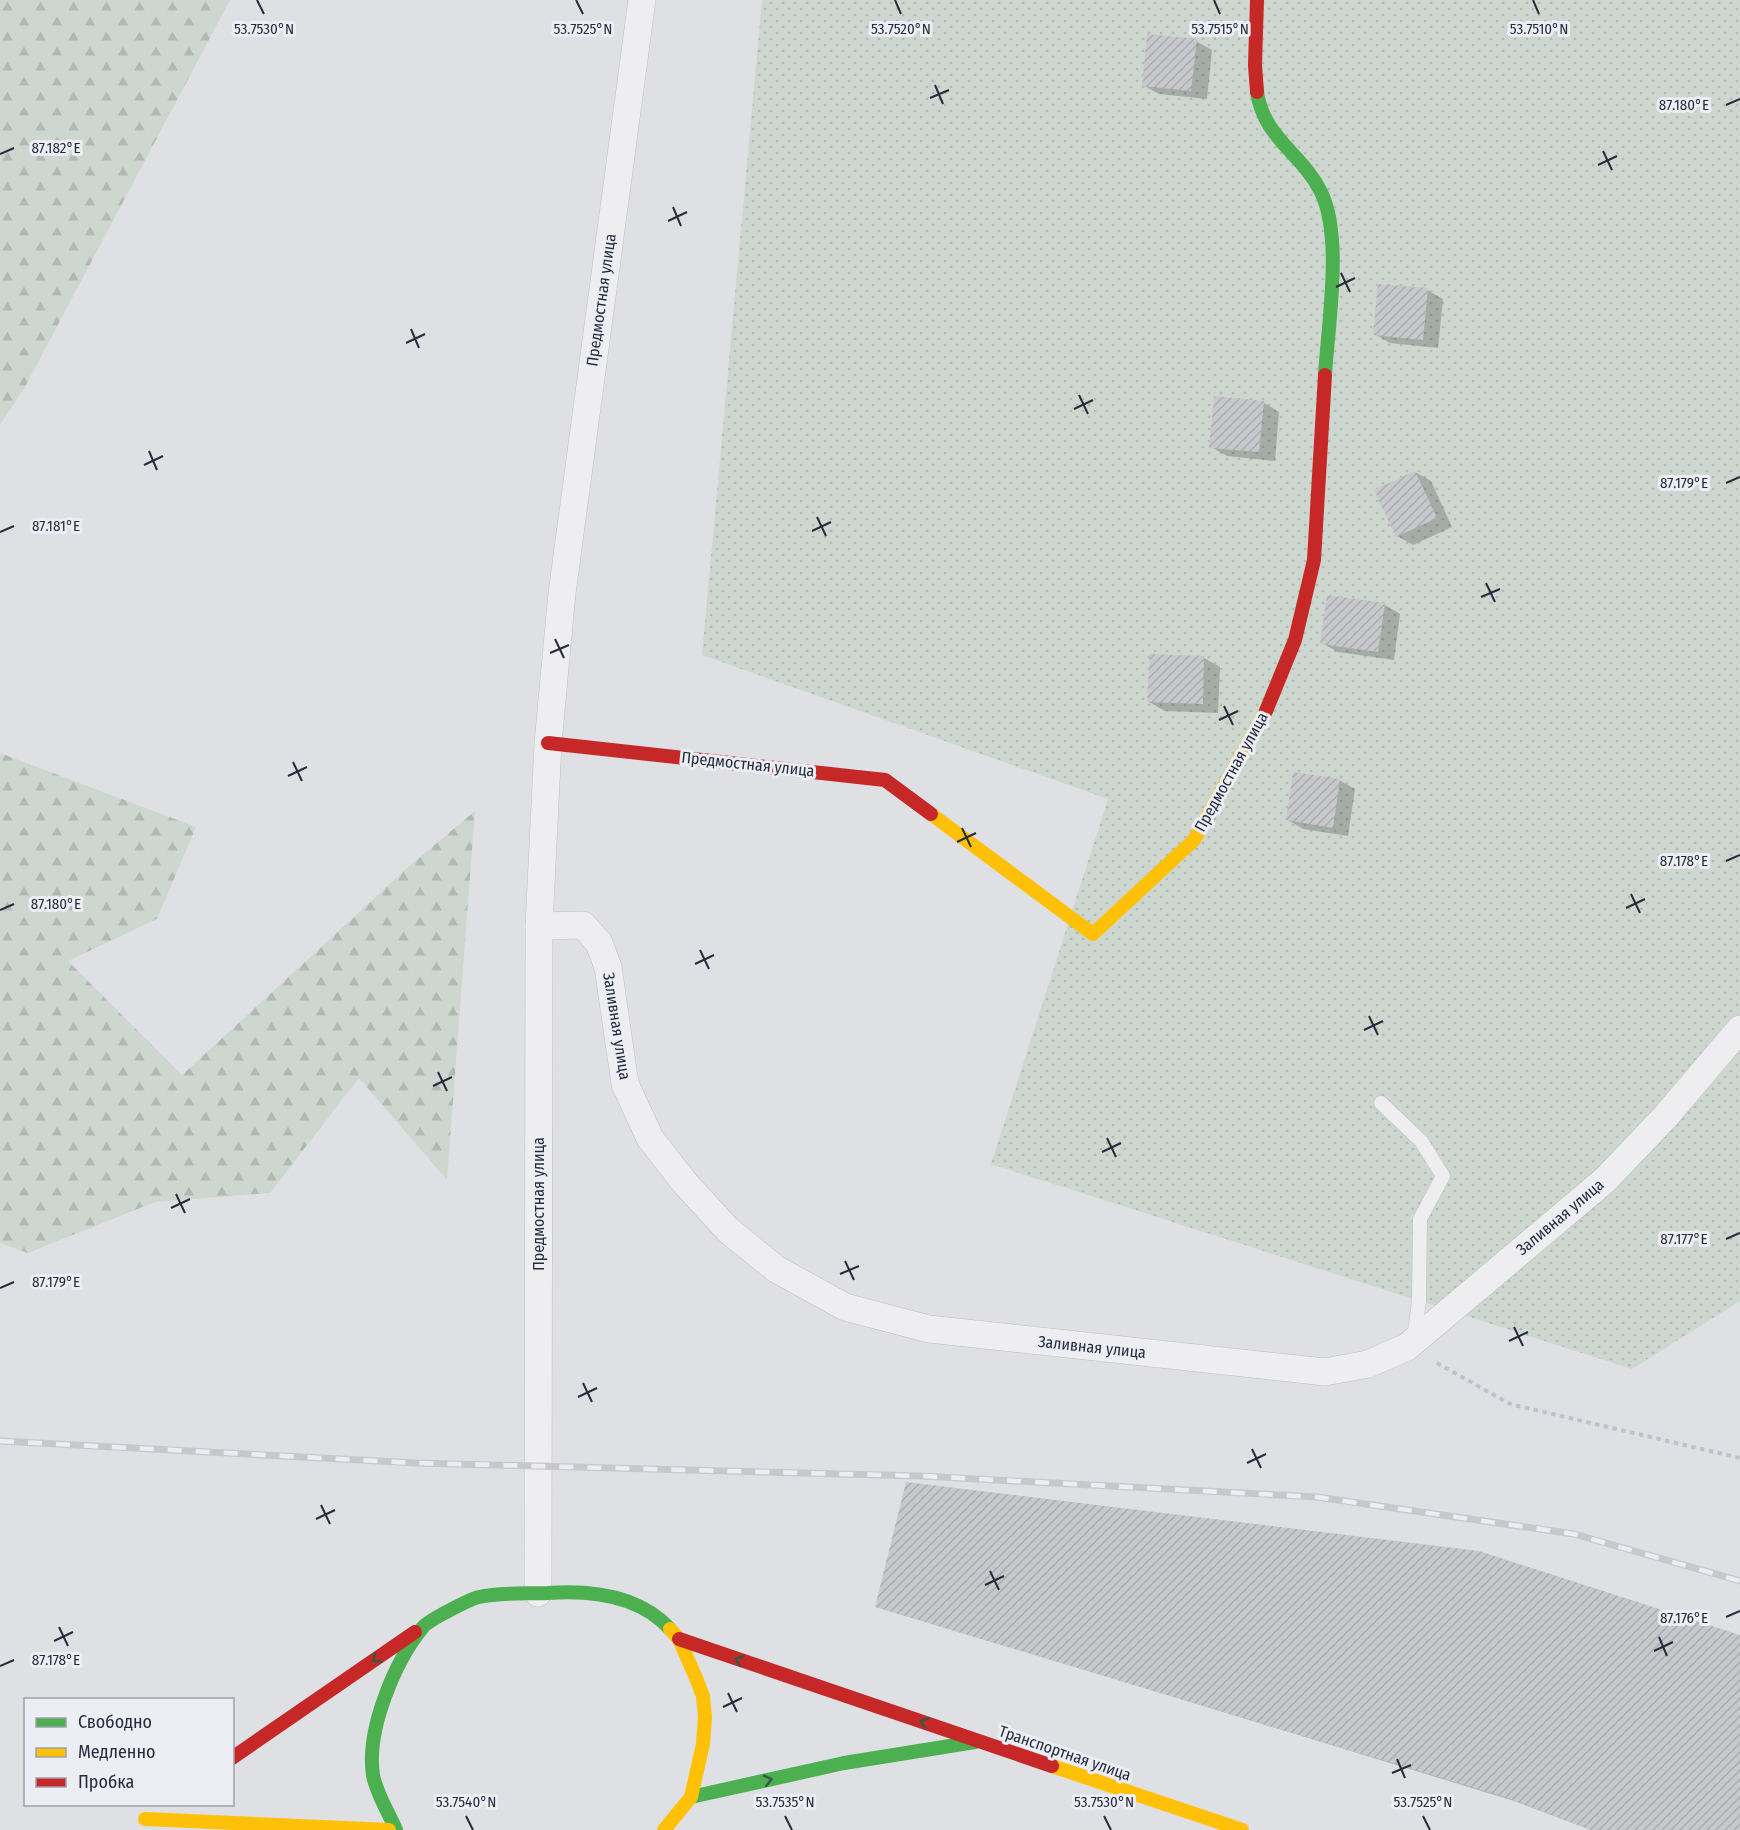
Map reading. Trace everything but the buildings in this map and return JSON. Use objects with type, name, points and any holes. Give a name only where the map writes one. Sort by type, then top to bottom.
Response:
[{"type":"main road","name":"Предмостная улица","points":[[548,743],[885,780],[1093,934],[1194,840],[1263,717],[1295,640],[1314,560],[1333,239],[1329,208],[1317,180],[1268,128],[1258,103],[1257,0]]},
{"type":"main road","points":[[234,1757],[424,1625],[478,1597],[538,1593],[596,1593],[638,1604],[661,1619],[679,1640],[703,1696],[705,1717],[703,1744],[691,1797],[664,1830]]},
{"type":"main road","points":[[396,1830],[373,1776],[374,1732],[389,1684],[424,1625]]},
{"type":"main road","name":"Транспортная улица","points":[[679,1640],[1242,1830]]},
{"type":"main road","points":[[691,1797],[844,1763],[979,1741]]},
{"type":"main road","points":[[130,1830],[163,1806]]},
{"type":"main road","points":[[145,1819],[389,1830]]},
{"type":"street","name":"Предмостная улица","points":[[538,1593],[539,926],[548,743],[562,592],[642,0]]},
{"type":"street","name":"Заливная улица","points":[[539,926],[583,925],[599,943],[608,967],[626,1084],[650,1138],[684,1182],[728,1230],[776,1269],[845,1307],[929,1329],[1325,1372],[1368,1364],[1410,1344],[1605,1180],[1666,1116],[1740,1029]]},
{"type":"lane","points":[[1381,1102],[1421,1142],[1443,1176],[1420,1219],[1419,1301],[1410,1344]]},
{"type":"path","points":[[1410,1344],[1510,1404],[1740,1458]]},
{"type":"green space","points":[[0,0],[230,0],[25,387],[0,425]]},
{"type":"green space","points":[[762,0],[1740,0],[1740,1301],[1632,1369],[991,1164],[1108,799],[702,655]]},
{"type":"green space","points":[[0,753],[196,827],[157,919],[68,961],[182,1075],[407,868],[475,811],[447,1180],[359,1078],[270,1193],[155,1202],[28,1253],[0,1243]]},
{"type":"railway","points":[[0,1441],[417,1463],[921,1476],[1317,1497],[1574,1534],[1740,1581]]},
{"type":"traffic: fast","points":[[1257,92],[1267,122],[1313,178],[1328,211],[1333,256],[1325,375]]},
{"type":"traffic: fast","points":[[396,1830],[373,1775],[374,1738],[378,1717],[393,1677],[402,1658],[427,1624],[450,1610],[487,1595],[564,1592],[597,1594],[629,1602],[658,1618],[670,1629]]},
{"type":"traffic: fast","points":[[691,1797],[844,1763],[975,1742]]},
{"type":"traffic: slow","points":[[931,814],[1093,934],[1194,840],[1266,711]]},
{"type":"traffic: slow","points":[[664,1830],[691,1797],[703,1744],[705,1717],[703,1696],[696,1678],[679,1639],[670,1629]]},
{"type":"traffic: slow","points":[[1052,1766],[1242,1830]]},
{"type":"traffic: slow","points":[[145,1819],[389,1830]]},
{"type":"traffic: jam","points":[[1257,0],[1255,65],[1257,92]]},
{"type":"traffic: jam","points":[[1266,711],[1295,640],[1314,560],[1325,375]]},
{"type":"traffic: jam","points":[[548,743],[885,780],[931,814]]},
{"type":"traffic: jam","points":[[234,1757],[415,1632]]},
{"type":"traffic: jam","points":[[679,1639],[1052,1766]]}]
